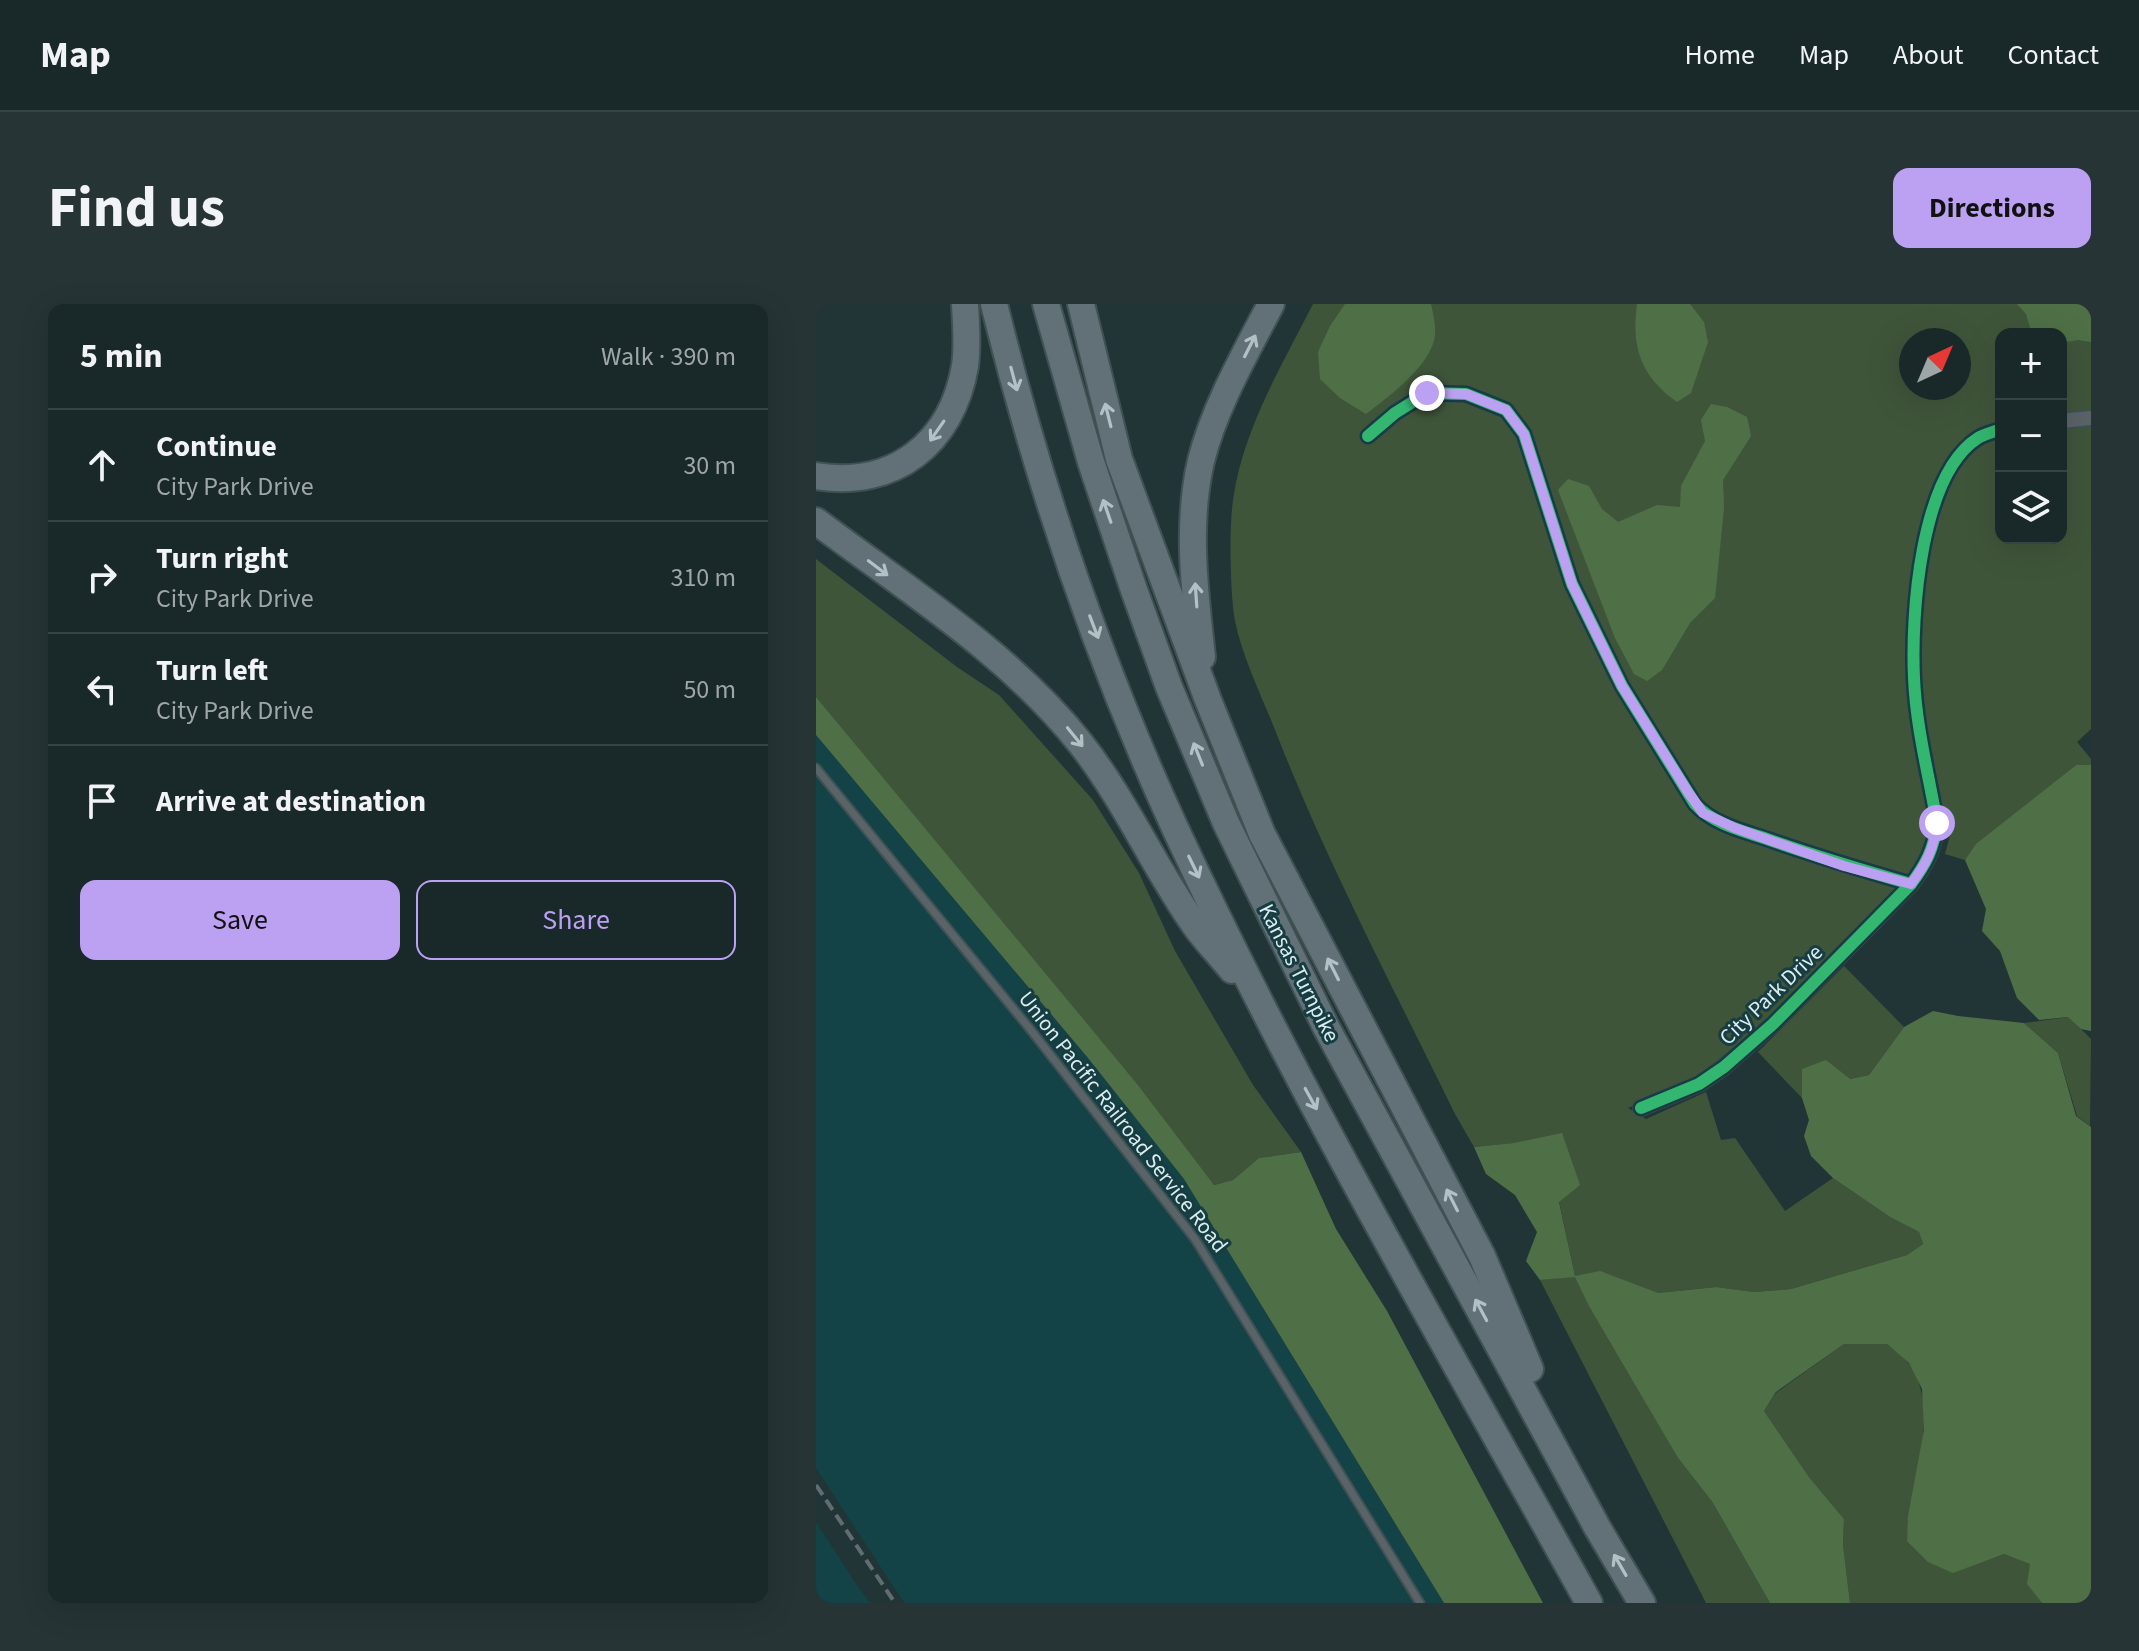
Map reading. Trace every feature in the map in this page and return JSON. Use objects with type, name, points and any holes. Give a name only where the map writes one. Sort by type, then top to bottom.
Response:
[{"type":"highway","points":[[816,476],[837,479],[874,475],[910,460],[927,445],[952,409],[959,388],[965,363],[965,304]]},
{"type":"highway","points":[[994,304],[1075,576],[1118,692],[1174,824],[1258,1001],[1589,1603]]},
{"type":"highway","name":"Kansas Turnpike","points":[[1046,304],[1091,462],[1134,590],[1169,687],[1226,823],[1326,1027],[1597,1527],[1642,1603]]},
{"type":"highway","points":[[1081,304],[1119,459],[1208,700],[1262,834],[1482,1256],[1597,1527]]},
{"type":"highway","points":[[1208,700],[1197,616],[1192,528],[1201,460],[1222,403],[1271,304]]},
{"type":"highway","points":[[816,521],[981,645],[1051,708],[1081,743],[1120,798],[1194,924],[1258,1001]]},
{"type":"street","points":[[1368,436],[1395,413],[1427,393],[1466,394],[1506,410],[1524,434],[1572,584],[1622,686],[1695,804],[1703,813],[1735,828],[1844,866],[1911,884]]},
{"type":"street","points":[[2067,420],[2091,418]]},
{"type":"street","name":"City Park Drive","points":[[1641,1108],[1699,1084],[1724,1067],[1773,1024],[1911,884],[1927,863],[1934,846],[1937,823],[1914,680],[1914,635],[1927,530],[1939,489],[1953,464],[1978,438],[1995,431]]},
{"type":"lane","name":"Union Pacific Railroad Service Road","points":[[816,768],[1021,1017],[1195,1239],[1420,1603]]},
{"type":"shaded area","points":[[816,735],[1088,1058],[1184,1179],[1444,1603],[905,1603],[816,1468]]},
{"type":"shaded area","points":[[816,1522],[853,1579],[870,1603],[816,1603]]},
{"type":"green space","points":[[1313,304],[2091,304],[2091,729],[2077,742],[2091,759],[2091,765],[2076,765],[1977,844],[1965,860],[1945,854],[1954,821],[1929,823],[1925,852],[1912,872],[1759,1029],[1685,1085],[1628,1108],[1646,1119],[1706,1092],[1721,1140],[1735,1138],[1785,1211],[1833,1178],[1890,1217],[1919,1232],[1923,1244],[1907,1255],[1791,1289],[1754,1292],[1716,1287],[1658,1293],[1623,1362],[1678,1458],[1713,1503],[1770,1603],[1706,1603],[1540,1280],[1575,1276],[1559,1201],[1516,1143],[1474,1147],[1340,879],[1248,664],[1233,609],[1233,500],[1245,448],[1276,375]]},
{"type":"green space","points":[[1345,304],[1431,304],[1435,335],[1426,358],[1408,379],[1366,414],[1340,398],[1320,379],[1318,352]]},
{"type":"green space","points":[[1637,304],[1690,304],[1704,322],[1708,342],[1691,393],[1677,402],[1655,382],[1641,360],[1636,334]]},
{"type":"green space","points":[[2017,304],[2091,304],[2091,342],[2067,342],[2067,328],[2030,328],[2026,314]]},
{"type":"green space","points":[[1711,404],[1727,407],[1747,417],[1751,436],[1723,480],[1724,508],[1715,598],[1690,623],[1662,670],[1647,681],[1634,674],[1615,638],[1558,490],[1568,479],[1589,486],[1602,509],[1618,522],[1657,505],[1680,507],[1681,486],[1705,441],[1701,420]]},
{"type":"green space","points":[[816,559],[957,667],[999,695],[1093,800],[1139,873],[1175,951],[1253,1085],[1301,1152],[1259,1158],[1233,1180],[1214,1185],[816,697]]},
{"type":"green space","points":[[816,697],[1137,1084],[1214,1185],[1233,1180],[1259,1158],[1301,1152],[1336,1229],[1387,1311],[1543,1603],[1444,1603],[1184,1179],[1088,1058],[816,735]]},
{"type":"green space","points":[[2076,765],[2091,765],[2091,1031],[2081,1029],[2068,1017],[2039,1020],[2017,998],[2000,951],[1982,931],[1986,909],[1965,860],[1976,844]]},
{"type":"green space","points":[[1844,966],[1904,1027],[1869,1075],[1850,1079],[1802,1069],[1802,1098],[1758,1052]]},
{"type":"green space","points":[[1933,1011],[2024,1023],[2058,1053],[2076,1116],[2091,1127],[2091,1603],[2042,1603],[2027,1584],[2030,1564],[2004,1554],[1953,1573],[1928,1562],[1907,1541],[1908,1516],[1924,1430],[1922,1389],[1909,1363],[1887,1344],[1844,1344],[1776,1392],[1764,1411],[1809,1477],[1844,1519],[1843,1544],[1850,1603],[1770,1603],[1713,1503],[1678,1458],[1575,1277],[1540,1280],[1526,1261],[1537,1232],[1515,1195],[1486,1174],[1474,1147],[1562,1133],[1580,1185],[1559,1202],[1575,1276],[1600,1271],[1658,1293],[1716,1287],[1754,1292],[1791,1289],[1907,1255],[1923,1244],[1919,1232],[1890,1217],[1833,1178],[1811,1156],[1804,1136],[1809,1120],[1802,1098],[1802,1069],[1826,1060],[1850,1079],[1869,1075],[1904,1027]]},
{"type":"green space","points":[[2069,1017],[2091,1039],[2090,1126],[2077,1116],[2058,1053],[2024,1023]]},
{"type":"green space","points":[[1844,1344],[1887,1344],[1910,1365],[1919,1384],[1924,1427],[1907,1541],[1953,1572],[2004,1554],[2031,1564],[2028,1584],[2042,1603],[1850,1603],[1843,1544],[1844,1519],[1809,1477],[1764,1411],[1776,1393]]},
{"type":"railway","points":[[816,1485],[895,1603]]},
{"type":"cycle path","points":[[1368,436],[1395,413],[1427,393],[1466,394],[1506,410],[1524,434],[1572,584],[1622,686],[1695,804],[1710,817],[1738,830],[1911,884]]},
{"type":"cycle path","points":[[1641,1108],[1699,1084],[1724,1067],[1773,1024],[1911,884],[1925,863],[1937,823],[1920,733],[1914,678],[1915,619],[1923,548],[1943,482],[1958,456],[1978,438],[1995,431]]},
{"type":"route","points":[[1427,393],[1466,394],[1506,410],[1524,434],[1572,584],[1622,686],[1703,813],[1735,828],[1844,866],[1911,884],[1927,863],[1934,846],[1937,823]]}]
